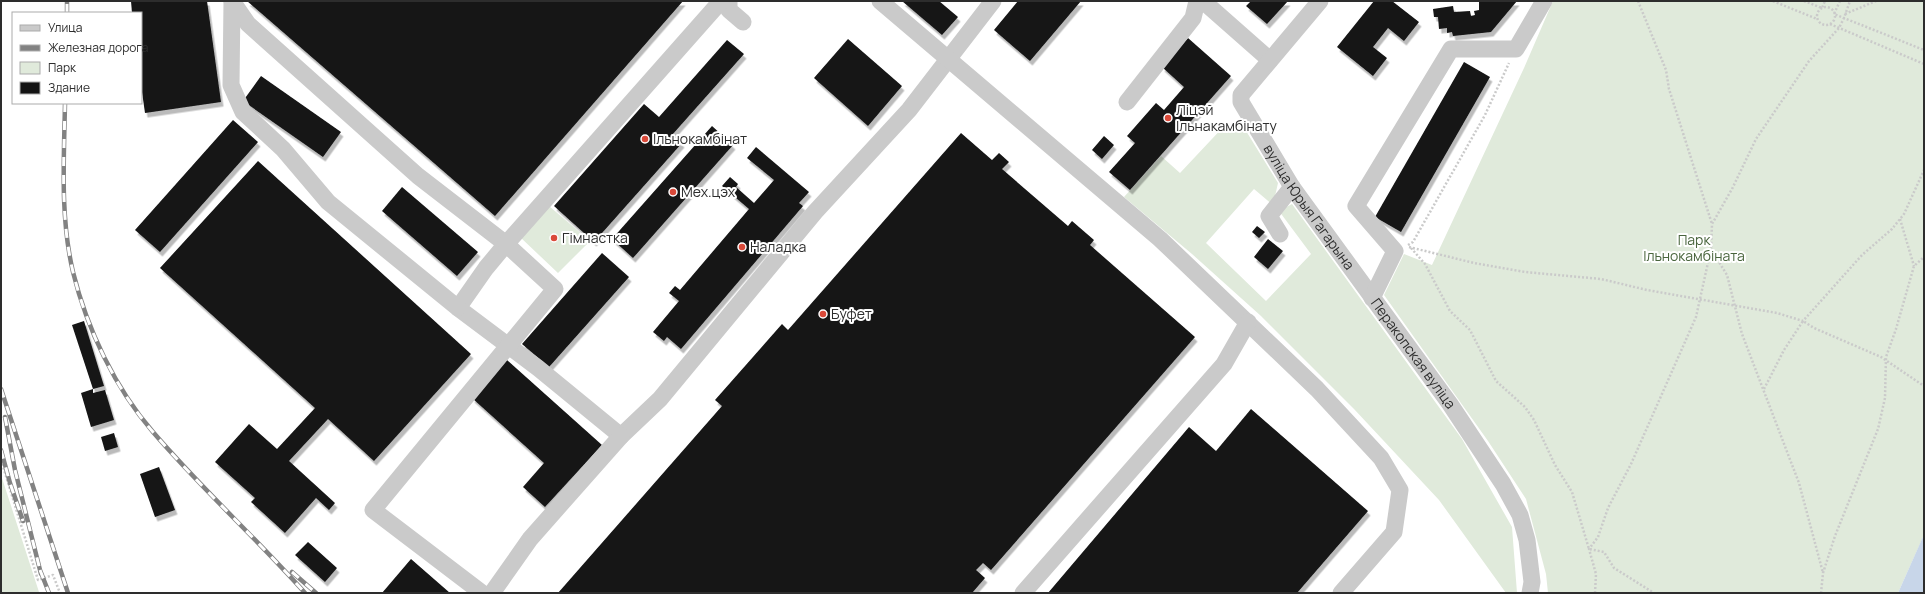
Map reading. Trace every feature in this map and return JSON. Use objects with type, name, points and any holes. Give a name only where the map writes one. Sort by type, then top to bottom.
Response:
[{"type":"street","points":[[232,1],[248,24],[418,176],[506,244],[555,289],[508,344],[373,510],[482,593]]},
{"type":"street","points":[[232,1],[231,85],[243,112],[283,149],[328,202],[458,308],[508,344],[621,436]]},
{"type":"street","points":[[458,308],[486,268],[506,244],[721,1]]},
{"type":"street","points":[[729,1],[729,10],[743,22]]},
{"type":"street","points":[[880,1],[1160,239],[1317,389],[1381,458],[1400,490],[1394,532],[1341,593]]},
{"type":"street","points":[[492,593],[530,539],[621,436],[660,399],[815,212],[909,110],[993,1]]},
{"type":"street","points":[[1127,102],[1193,18],[1197,1]]},
{"type":"street","points":[[1203,1],[1270,60]]},
{"type":"street","name":"вуліца Юрыя Гагарына","points":[[1320,1],[1241,95],[1241,102],[1292,187],[1372,298]]},
{"type":"street","points":[[1403,248],[1356,206],[1451,50],[1516,50],[1544,1]]},
{"type":"street","points":[[1280,234],[1270,216],[1292,187]]},
{"type":"street","name":"Перакопская вуліца","points":[[1403,248],[1372,298],[1450,404],[1506,490],[1520,515],[1527,540],[1532,582],[1530,593]]},
{"type":"street","points":[[1023,593],[1224,364],[1248,322]]},
{"type":"path","points":[[1589,549],[1598,537],[1608,508],[1631,464],[1696,317],[1711,249],[1712,224],[1669,89],[1666,70],[1638,1]]},
{"type":"path","points":[[1773,1],[1817,19],[1823,25],[1830,24],[1924,64]]},
{"type":"path","points":[[1804,1],[1822,8],[1830,8],[1834,14],[1844,16],[1924,50]]},
{"type":"path","points":[[1817,19],[1817,13],[1822,8],[1825,1]]},
{"type":"path","points":[[1830,24],[1834,19],[1834,14],[1840,1]]},
{"type":"path","points":[[1712,224],[1732,189],[1760,132],[1808,61],[1839,28],[1850,1]]},
{"type":"path","points":[[1844,16],[1876,1]]},
{"type":"path","points":[[1403,248],[1413,242],[1421,229],[1485,115],[1516,50]]},
{"type":"path","points":[[1764,389],[1784,350],[1803,321],[1862,255],[1892,229],[1900,219],[1924,170]]},
{"type":"path","points":[[1900,219],[1914,266]]},
{"type":"path","points":[[1403,248],[1525,272],[1601,279],[1647,290],[1777,313],[1803,321],[1814,328],[1886,360],[1924,386]]},
{"type":"path","points":[[1403,248],[1425,264],[1450,311],[1470,330],[1496,381],[1525,407],[1534,420],[1555,465],[1572,492],[1596,574],[1595,593]]},
{"type":"path","points":[[1711,249],[1727,275],[1742,334],[1800,483],[1823,574]]},
{"type":"path","points":[[1821,593],[1823,574],[1835,536],[1878,429],[1885,398],[1886,360],[1914,266],[1924,257]]},
{"type":"path","points":[[1,460],[38,580],[53,575],[60,593]]},
{"type":"path","points":[[1589,549],[1604,552],[1614,568],[1654,593]]},
{"type":"green space","name":"Парк Ільнокамбіната","points":[[1553,1],[1924,1],[1924,535],[1898,593],[1548,593],[1546,574],[1526,499],[1488,441],[1384,295],[1404,254],[1432,265],[1524,68]]},
{"type":"green space","points":[[1226,124],[1243,126],[1278,183],[1273,205],[1254,189],[1206,243],[1266,301],[1311,254],[1279,211],[1292,204],[1462,439],[1512,527],[1517,593],[1506,593],[1439,500],[1354,409],[1261,316],[1192,254],[1124,197],[1161,156],[1180,173]]},
{"type":"green space","points":[[549,206],[590,241],[558,273],[520,237]]},
{"type":"green space","points":[[1,475],[39,592],[39,593],[1,593]]},
{"type":"water","points":[[1924,535],[1924,593],[1898,593],[1922,539]]},
{"type":"building","points":[[131,1],[207,1],[221,102],[145,113],[142,92],[142,12],[132,12]]},
{"type":"building","points":[[247,1],[683,1],[495,216]]},
{"type":"building","points":[[902,1],[939,1],[958,17],[942,35]]},
{"type":"building","points":[[1018,1],[1081,1],[1030,61],[994,30]]},
{"type":"building","points":[[1251,1],[1288,1],[1267,24],[1246,6]]},
{"type":"building","points":[[1374,1],[1392,1],[1419,22],[1404,41],[1388,28],[1373,47],[1387,58],[1373,76],[1337,47]]},
{"type":"building","points":[[1479,1],[1517,1],[1491,32],[1453,36],[1452,32],[1447,33],[1447,28],[1439,29],[1438,17],[1434,17],[1433,9],[1453,6],[1454,12],[1470,11],[1471,16],[1475,15],[1474,11],[1479,10]]},
{"type":"building","name":"Ліцэй Ільнакамбінату","points":[[1188,38],[1231,76],[1130,190],[1109,172],[1135,143],[1127,136],[1156,103],[1164,110],[1184,87],[1162,67]]},
{"type":"building","points":[[848,39],[902,86],[868,126],[814,78]]},
{"type":"building","name":"Ільнокамбінат","points":[[727,40],[744,54],[672,135],[682,143],[594,242],[554,206],[644,104],[659,117]]},
{"type":"building","points":[[1464,62],[1490,77],[1401,232],[1375,217]]},
{"type":"building","points":[[261,76],[341,132],[323,157],[243,101]]},
{"type":"building","points":[[233,120],[258,142],[160,252],[135,230]]},
{"type":"building","name":"Мех.цэх","points":[[712,126],[733,145],[633,258],[612,239]]},
{"type":"building","points":[[961,133],[992,160],[999,153],[1009,162],[1002,169],[1068,226],[1072,221],[1094,240],[1090,245],[1195,337],[991,570],[983,563],[976,570],[985,578],[972,593],[558,593],[722,406],[715,400],[782,324],[788,330]]},
{"type":"building","points":[[1104,136],[1114,145],[1102,159],[1092,150]]},
{"type":"building","name":"Наладка","points":[[756,147],[809,192],[799,203],[803,206],[681,349],[667,337],[664,341],[653,332],[679,301],[669,293],[675,286],[680,290],[749,209],[722,186],[730,177],[738,184],[736,187],[754,203],[774,180],[747,158]]},
{"type":"building","points":[[258,161],[471,354],[374,461],[328,419],[289,461],[335,503],[329,510],[316,498],[285,533],[251,502],[255,498],[215,462],[249,424],[277,449],[315,408],[160,268]]},
{"type":"building","points":[[402,187],[478,252],[457,276],[382,211]]},
{"type":"building","points":[[1257,226],[1265,232],[1259,238],[1252,232]]},
{"type":"building","points":[[1268,239],[1283,251],[1268,269],[1254,257]]},
{"type":"building","points":[[602,253],[629,277],[549,367],[522,344]]},
{"type":"building","points":[[84,321],[104,386],[93,389],[72,325]]},
{"type":"building","points":[[507,360],[602,445],[545,507],[523,487],[544,463],[472,398]]},
{"type":"building","points":[[93,389],[93,393],[105,390],[114,420],[91,427],[81,393]]},
{"type":"building","points":[[1251,409],[1368,511],[1297,593],[1048,593],[1189,427],[1216,451]]},
{"type":"building","points":[[114,433],[118,447],[105,451],[101,437]]},
{"type":"building","points":[[159,467],[175,510],[155,517],[140,474]]},
{"type":"building","points":[[308,542],[337,568],[325,582],[295,555]]},
{"type":"building","points":[[411,559],[450,593],[382,593]]},
{"type":"railway","points":[[67,1],[67,12]]},
{"type":"railway","points":[[65,104],[64,209],[69,251],[73,272],[86,315],[104,357],[126,396],[153,432],[171,453],[305,593]]},
{"type":"railway","points":[[1,389],[68,593]]},
{"type":"railway","points":[[5,417],[15,470],[41,574]]},
{"type":"railway","points":[[1,450],[23,521]]},
{"type":"railway","points":[[40,570],[49,593]]},
{"type":"railway","points":[[292,572],[316,593]]},
{"type":"place","name":"Ліцэй Ільнакамбінату","points":[[1168,118]]},
{"type":"place","name":"Ільнокамбінат","points":[[645,139]]},
{"type":"place","name":"Мех.цэх","points":[[673,192]]},
{"type":"place","name":"Гімнастка","points":[[554,238]]},
{"type":"place","name":"Наладка","points":[[742,247]]},
{"type":"place","name":"Буфет","points":[[823,314]]}]
